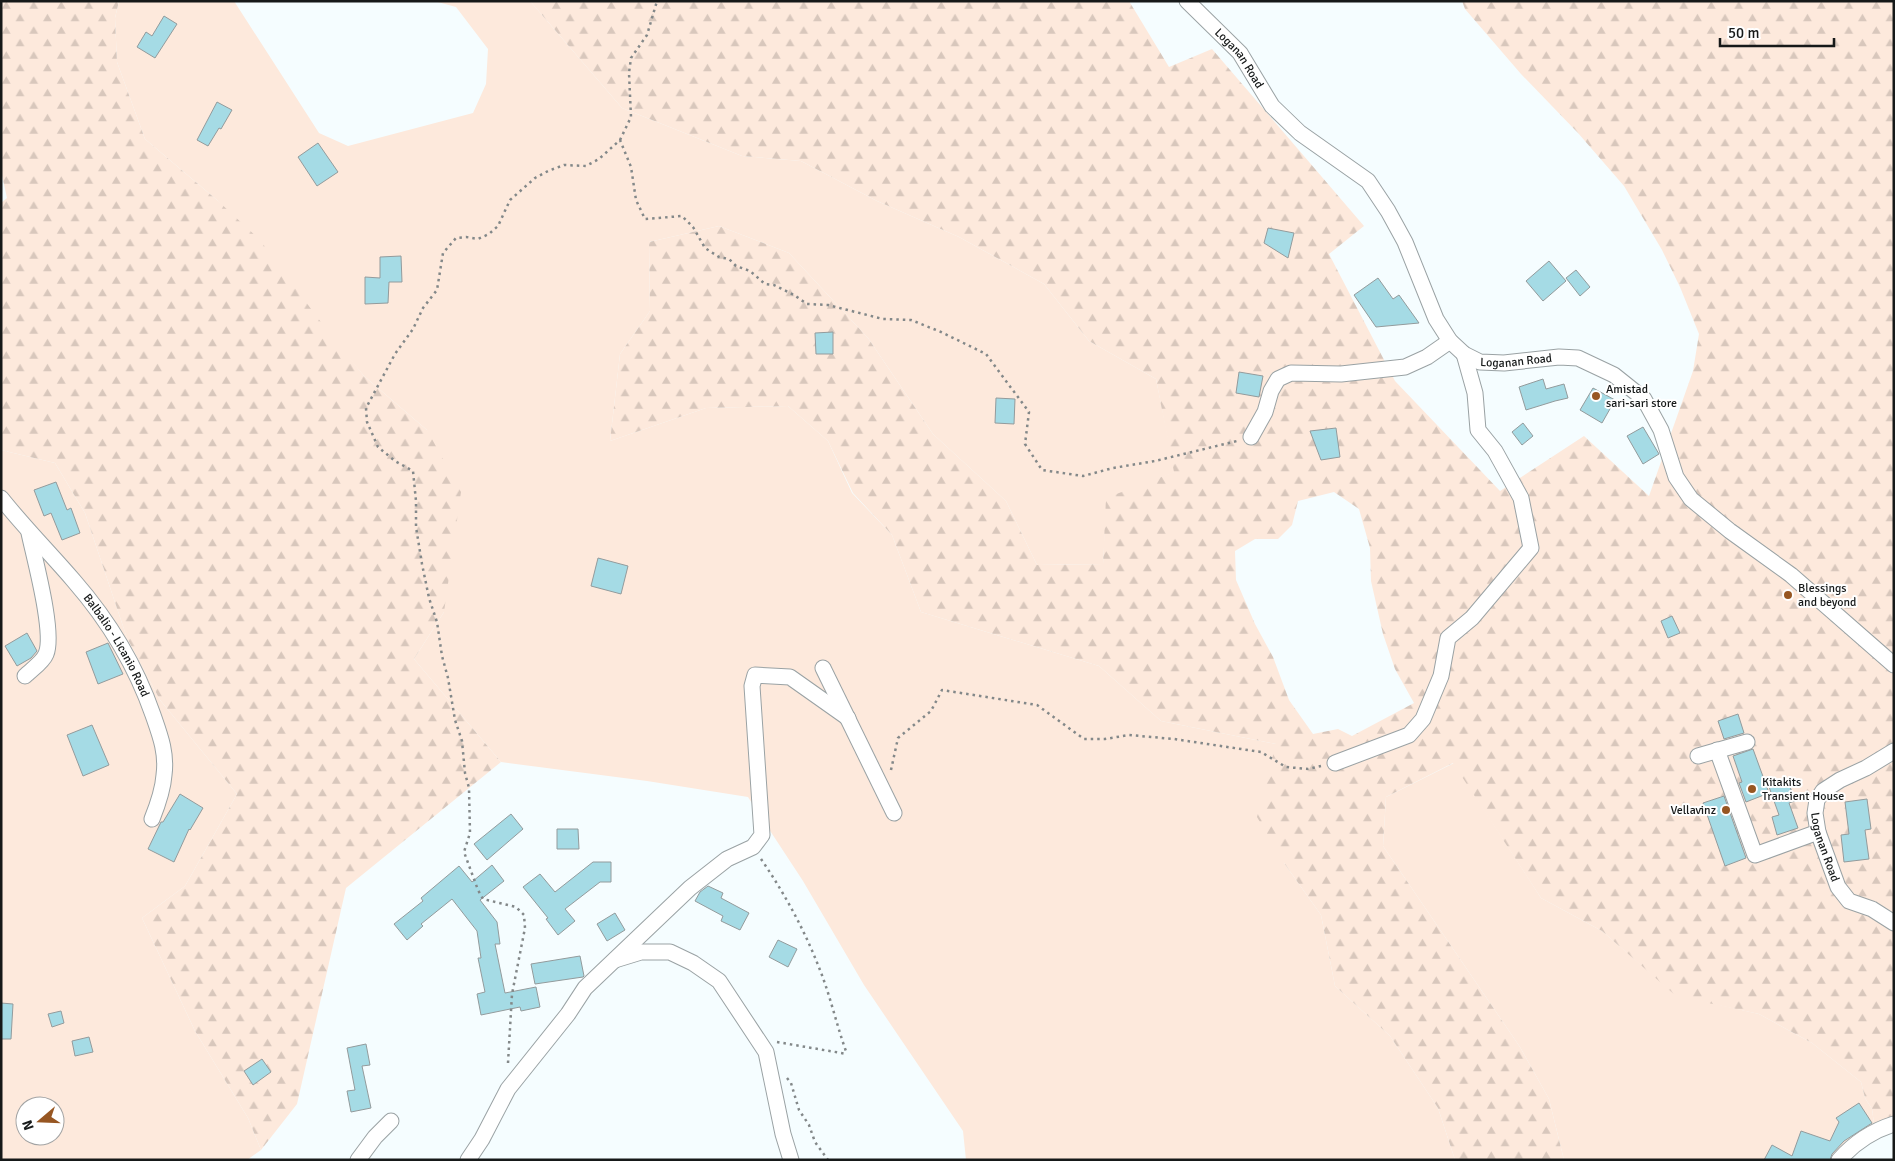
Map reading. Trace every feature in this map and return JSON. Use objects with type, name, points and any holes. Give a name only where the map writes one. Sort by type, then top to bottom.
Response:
[{"type":"street","name":"Loganan Road","points":[[1187,1],[1240,53],[1272,106],[1300,133],[1368,181],[1388,211],[1405,242],[1436,319],[1450,341],[1464,354],[1480,362],[1504,363],[1559,357],[1578,358],[1614,375],[1644,399],[1661,430],[1676,477],[1691,499],[1730,531],[1791,575],[1894,664]]},
{"type":"street","points":[[1251,438],[1265,412],[1271,391],[1278,380],[1291,373],[1341,374],[1405,367],[1450,341]]},
{"type":"street","points":[[1335,763],[1409,735],[1423,719],[1441,676],[1448,638],[1472,618],[1531,548],[1518,491],[1495,452],[1478,430],[1476,393],[1464,354]]},
{"type":"street","name":"Balbalio - Licanio Road","points":[[1,498],[75,582],[106,622],[131,663],[150,706],[164,746],[165,774],[160,798],[152,819]]},
{"type":"street","points":[[24,676],[46,655],[48,639],[45,606],[29,531]]},
{"type":"street","points":[[823,668],[894,813]]},
{"type":"street","points":[[468,1160],[482,1139],[508,1089],[568,1014],[586,988],[690,888],[727,859],[754,847],[762,834],[752,686],[756,675],[790,677],[848,718]]},
{"type":"street","points":[[1698,756],[1747,742]]},
{"type":"street","points":[[1718,750],[1755,855],[1818,832]]},
{"type":"street","name":"Loganan Road","points":[[1894,751],[1866,768],[1840,780],[1824,791],[1816,800],[1815,813],[1818,832],[1838,887],[1849,901],[1872,909],[1894,923]]},
{"type":"street","points":[[611,962],[641,952],[670,952],[693,963],[719,981],[766,1052],[782,1134],[791,1160]]},
{"type":"street","points":[[358,1160],[375,1137],[391,1121]]},
{"type":"street","points":[[1839,1160],[1849,1148],[1875,1131],[1893,1123]]},
{"type":"path","points":[[508,1089],[508,1050],[512,994],[525,928],[524,915],[516,907],[483,899],[464,852],[470,834],[470,788],[465,773],[462,741],[455,720],[437,622],[429,598],[422,564],[416,527],[413,471],[395,461],[378,447],[367,422],[366,408],[395,354],[413,329],[423,308],[437,290],[443,253],[456,238],[478,239],[489,234],[498,226],[510,200],[535,178],[548,170],[564,165],[586,166],[599,159],[620,140],[631,117],[629,73],[631,58],[647,35],[657,1]]},
{"type":"path","points":[[620,140],[631,167],[636,200],[645,218],[682,216],[693,227],[705,248],[719,257],[729,259],[736,266],[750,271],[765,284],[774,285],[807,304],[828,305],[883,319],[911,320],[986,354],[1029,412],[1026,444],[1042,470],[1083,476],[1251,438]]},
{"type":"path","points":[[885,794],[898,738],[932,711],[942,690],[1037,705],[1084,739],[1105,739],[1129,735],[1174,739],[1261,752],[1286,767],[1308,769],[1335,763]]},
{"type":"path","points":[[754,847],[783,891],[798,922],[820,971],[847,1054],[758,1038]]},
{"type":"path","points":[[786,1077],[791,1083],[799,1110],[809,1125],[815,1142],[828,1160]]},
{"type":"green space","points":[[1,1],[119,1],[115,18],[117,62],[145,139],[217,200],[260,240],[364,376],[427,430],[461,492],[444,612],[414,659],[501,762],[346,888],[297,1104],[261,1150],[248,1118],[195,1031],[142,918],[185,886],[237,794],[160,700],[127,638],[85,513],[55,463],[1,450],[1,203],[7,198],[1,171]]},
{"type":"green space","points":[[119,1],[234,1],[319,133],[348,146],[473,113],[486,84],[488,49],[456,7],[434,1],[530,1],[622,108],[742,156],[801,161],[877,201],[959,237],[1044,284],[1089,341],[1156,379],[1175,472],[1107,499],[1103,564],[1037,565],[1006,501],[933,434],[868,338],[789,253],[719,226],[649,242],[650,311],[620,354],[610,441],[706,408],[788,406],[828,441],[852,493],[892,535],[921,612],[1099,666],[1161,721],[1276,744],[1284,863],[1321,915],[1335,986],[1390,1036],[1438,1108],[1455,1160],[966,1160],[963,1131],[864,985],[803,881],[748,797],[647,781],[501,762],[414,659],[444,612],[427,430],[364,376],[217,200],[145,139],[117,62],[115,18]]},
{"type":"green space","points":[[530,1],[1129,1],[1169,67],[1212,49],[1364,226],[1329,254],[1395,381],[1500,491],[1584,436],[1649,496],[1693,371],[1699,334],[1680,287],[1662,250],[1624,186],[1578,133],[1521,74],[1465,9],[1462,1],[1894,1],[1894,1124],[1875,1131],[1872,1109],[1865,1098],[1861,1082],[1812,1043],[1759,1014],[1676,996],[1602,931],[1541,898],[1453,763],[1386,797],[1383,846],[1520,1047],[1549,1099],[1564,1160],[1455,1160],[1438,1108],[1390,1036],[1335,986],[1321,915],[1284,863],[1257,817],[1276,744],[1161,721],[1099,666],[921,612],[892,535],[853,493],[828,441],[788,406],[706,408],[610,441],[620,354],[650,311],[649,242],[719,226],[789,253],[868,338],[933,434],[1006,501],[1037,565],[1103,564],[1106,498],[1174,472],[1156,379],[1089,341],[1044,284],[959,237],[877,201],[801,161],[742,156],[622,108]],"holes":[[[1334,492],[1359,509],[1370,548],[1371,581],[1383,634],[1395,669],[1414,703],[1352,736],[1338,729],[1313,734],[1289,700],[1273,657],[1255,624],[1236,580],[1235,551],[1255,539],[1278,539],[1292,525],[1298,501]]]},
{"type":"green space","points":[[1,450],[55,463],[85,513],[127,638],[160,700],[237,794],[185,886],[142,918],[195,1031],[248,1118],[261,1150],[247,1160],[1,1160]]},
{"type":"green space","points":[[1454,763],[1541,898],[1602,931],[1676,995],[1759,1014],[1812,1043],[1861,1082],[1865,1098],[1872,1109],[1875,1131],[1839,1160],[1564,1160],[1549,1099],[1520,1047],[1383,846],[1386,797]]},
{"type":"building","points":[[164,16],[177,24],[155,58],[137,47],[146,32],[152,36]]},
{"type":"building","points":[[217,102],[232,110],[208,146],[197,140]]},
{"type":"building","points":[[318,143],[338,172],[317,186],[298,157]]},
{"type":"building","points":[[1268,228],[1294,233],[1288,258],[1264,243]]},
{"type":"building","points":[[401,256],[402,282],[389,282],[388,303],[365,304],[365,277],[380,278],[380,257]]},
{"type":"building","points":[[1549,261],[1566,281],[1543,301],[1526,281]]},
{"type":"building","points":[[1576,270],[1590,287],[1580,296],[1566,278]]},
{"type":"building","points":[[1378,278],[1393,299],[1399,295],[1419,323],[1376,327],[1354,295]]},
{"type":"building","points":[[833,332],[833,354],[816,354],[815,333]]},
{"type":"building","points":[[1239,372],[1263,376],[1259,397],[1236,393]]},
{"type":"building","points":[[1543,379],[1546,389],[1564,384],[1568,398],[1526,410],[1519,387]]},
{"type":"building","points":[[1593,388],[1615,400],[1602,423],[1580,410]]},
{"type":"building","points":[[996,398],[1015,399],[1014,424],[995,423]]},
{"type":"building","points":[[1523,423],[1533,436],[1522,445],[1512,432]]},
{"type":"building","points":[[1643,427],[1659,454],[1643,464],[1627,436]]},
{"type":"building","points":[[1336,428],[1340,457],[1321,460],[1310,431]]},
{"type":"building","points":[[56,482],[67,510],[71,508],[80,533],[62,540],[51,513],[44,516],[34,490]]},
{"type":"building","points":[[598,558],[628,566],[621,594],[591,586]]},
{"type":"building","points":[[1672,616],[1680,633],[1668,638],[1661,621]]},
{"type":"building","points":[[27,633],[37,651],[31,658],[17,666],[5,646]]},
{"type":"building","points":[[108,643],[123,674],[98,684],[86,652]]},
{"type":"building","points":[[1738,714],[1744,733],[1724,739],[1718,721]]},
{"type":"building","points":[[92,725],[109,765],[83,776],[67,735]]},
{"type":"building","points":[[1753,749],[1769,793],[1746,802],[1739,783],[1742,782],[1733,756]]},
{"type":"building","points":[[1787,778],[1795,801],[1789,803],[1798,828],[1777,835],[1772,817],[1779,815],[1768,784]]},
{"type":"building","points":[[180,794],[203,808],[189,829],[174,862],[148,849],[161,822],[163,822]]},
{"type":"building","points":[[1724,796],[1746,858],[1725,866],[1703,803]]},
{"type":"building","points":[[1867,799],[1871,829],[1865,830],[1869,859],[1844,862],[1841,835],[1849,834],[1845,802]]},
{"type":"building","points":[[511,814],[523,829],[487,860],[474,844]]},
{"type":"building","points":[[557,829],[578,829],[579,849],[557,849]]},
{"type":"building","points":[[593,862],[611,862],[611,882],[600,882],[565,909],[575,921],[558,935],[546,919],[548,918],[523,887],[540,874],[555,892]]},
{"type":"building","points":[[492,865],[504,881],[480,900],[497,922],[500,944],[495,944],[505,993],[536,987],[540,1007],[521,1011],[520,1007],[481,1015],[477,994],[485,992],[478,958],[481,958],[477,931],[452,899],[421,924],[423,926],[407,940],[394,924],[423,901],[421,898],[459,866],[472,882]]},
{"type":"building","points":[[708,886],[723,893],[721,898],[749,913],[740,930],[721,921],[723,916],[695,901],[700,892]]},
{"type":"building","points":[[615,913],[625,930],[607,941],[597,924]]},
{"type":"building","points":[[778,940],[797,949],[788,967],[769,957]]},
{"type":"building","points":[[580,956],[583,977],[535,984],[531,964]]},
{"type":"building","points":[[1,1003],[13,1004],[11,1039],[1,1039]]},
{"type":"building","points":[[61,1011],[64,1023],[52,1027],[48,1014]]},
{"type":"building","points":[[89,1037],[93,1052],[75,1056],[72,1041]]},
{"type":"building","points":[[366,1044],[370,1065],[362,1066],[371,1108],[351,1112],[347,1091],[355,1090],[347,1048]]},
{"type":"building","points":[[262,1059],[271,1072],[253,1085],[244,1071]]},
{"type":"building","points":[[1859,1103],[1872,1123],[1844,1141],[1832,1154],[1830,1160],[1764,1160],[1772,1145],[1792,1156],[1801,1131],[1830,1141],[1839,1122],[1836,1118]]},
{"type":"place","name":"Amistad sari-sari store","points":[[1596,396]]},
{"type":"place","name":"Blessings and beyond","points":[[1788,595]]},
{"type":"place","name":"Kitakits Transient House","points":[[1752,789]]},
{"type":"place","name":"Vellavinz","points":[[1726,810]]}]
